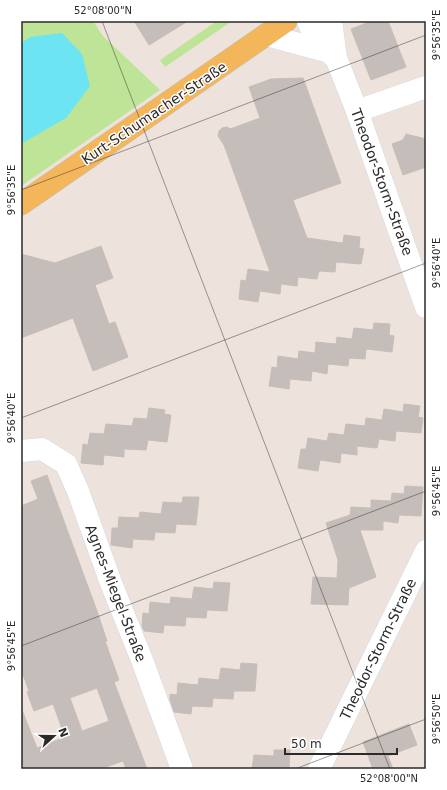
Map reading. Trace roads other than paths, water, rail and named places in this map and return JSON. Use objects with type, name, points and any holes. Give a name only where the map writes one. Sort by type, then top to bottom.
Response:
[{"type":"main road","name":"Kurt-Schumacher-Straße","points":[[21,204],[286,21]]},
{"type":"street","name":"Theodor-Storm-Straße","points":[[308,21],[312,31],[332,55],[357,111],[426,307]]},
{"type":"street","name":"Theodor-Storm-Straße","points":[[331,21],[332,55]]},
{"type":"street","points":[[266,35],[332,55]]},
{"type":"street","points":[[357,111],[426,87]]},
{"type":"street","name":"Agnes-Miegel-Straße","points":[[21,451],[42,449],[66,464],[78,491],[111,583],[142,660],[182,769]]},
{"type":"street","name":"Theodor-Storm-Straße","points":[[319,769],[426,551]]},
{"type":"water","points":[[62,33],[82,54],[90,86],[66,118],[21,144],[21,43],[30,37]]}]
